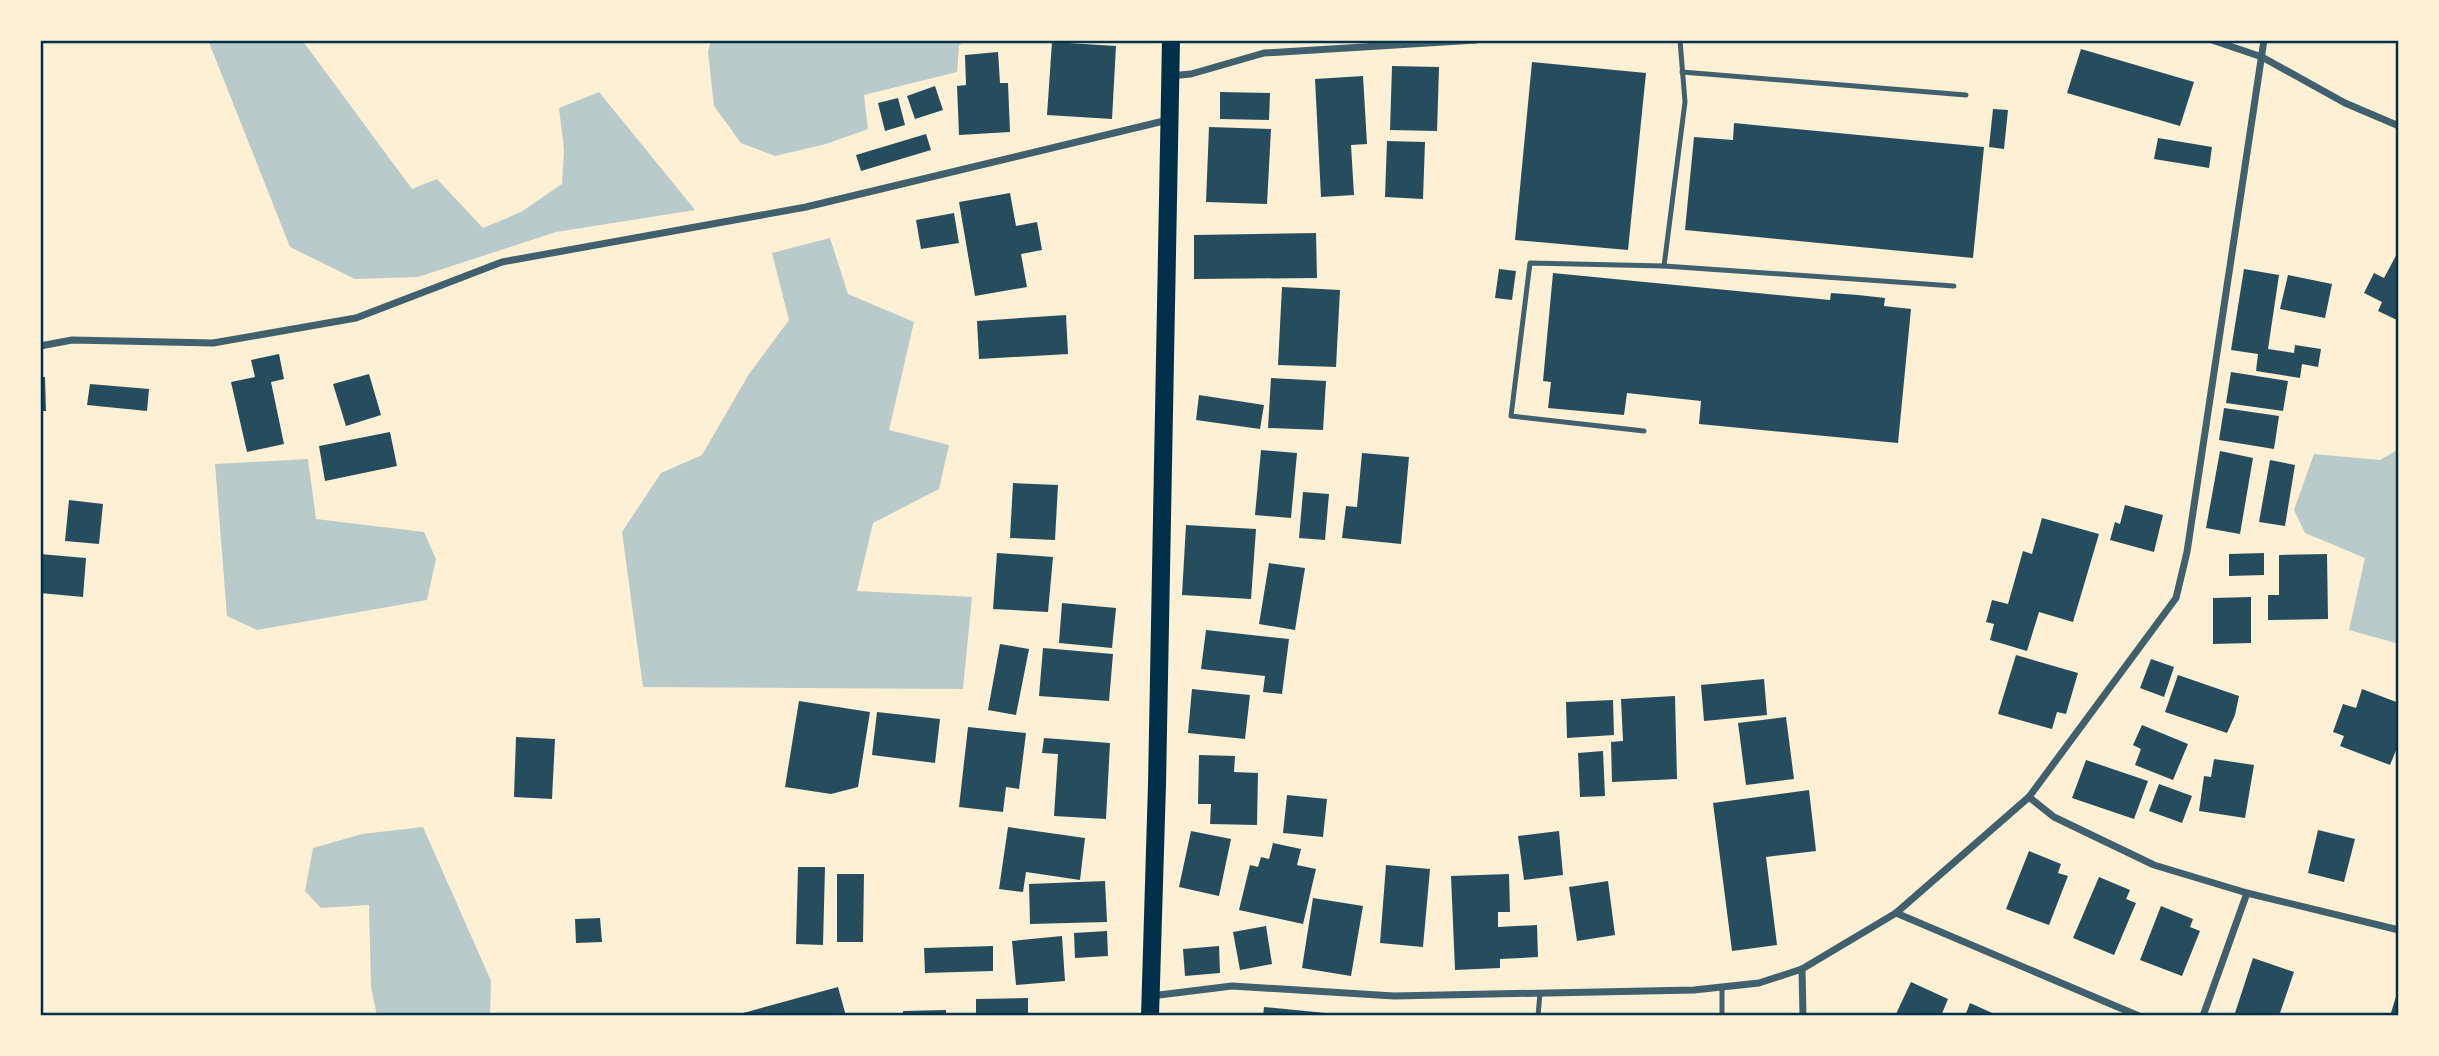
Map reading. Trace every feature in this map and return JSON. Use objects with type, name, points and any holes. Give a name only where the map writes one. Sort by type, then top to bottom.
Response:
[{"type":"main road","points":[[1150,1016],[1171,40]]},
{"type":"street","points":[[1170,76],[1191,74],[1264,53],[1476,40]]},
{"type":"street","points":[[2212,40],[2262,57],[2345,103],[2399,126]]},
{"type":"street","points":[[1150,996],[1232,986],[1394,996],[1694,990],[1759,983],[1802,969],[1896,913],[2029,797],[2176,598],[2187,552],[2264,40]]},
{"type":"street","points":[[40,346],[72,340],[214,343],[356,318],[502,262],[806,206],[1169,120]]},
{"type":"street","points":[[2029,797],[2054,817],[2154,865],[2247,893],[2399,930]]},
{"type":"street","points":[[2203,1016],[2247,893]]},
{"type":"street","points":[[1896,913],[2139,1016]]},
{"type":"street","points":[[1802,969],[1803,1016]]},
{"type":"lane","points":[[1664,266],[1685,102],[1679,40]]},
{"type":"lane","points":[[1682,72],[1966,94]]},
{"type":"lane","points":[[1644,431],[1511,416],[1530,263],[1664,266],[1954,286]]},
{"type":"lane","points":[[1722,987],[1722,1016]]},
{"type":"lane","points":[[1538,1016],[1540,993]]},
{"type":"shaded area","points":[[208,40],[302,40],[412,189],[437,179],[483,228],[521,212],[562,184],[564,150],[559,108],[599,92],[695,210],[556,232],[418,277],[355,279],[290,247]]},
{"type":"shaded area","points":[[711,40],[969,40],[959,45],[957,72],[864,95],[868,129],[826,144],[775,156],[741,143],[714,106],[708,52]]},
{"type":"shaded area","points":[[830,238],[848,294],[914,322],[889,430],[949,445],[939,489],[873,523],[857,591],[972,597],[963,689],[643,687],[622,532],[661,473],[702,455],[749,374],[789,320],[772,253]]},
{"type":"shaded area","points":[[2399,449],[2399,644],[2349,630],[2365,558],[2305,533],[2294,510],[2314,454],[2380,460]]},
{"type":"shaded area","points":[[308,459],[316,519],[424,532],[436,559],[427,600],[257,630],[227,616],[215,464]]},
{"type":"shaded area","points":[[423,827],[491,981],[490,1016],[377,1016],[371,987],[369,905],[321,908],[305,891],[313,848],[362,834]]},
{"type":"building","points":[[1052,42],[1116,46],[1112,119],[1047,115]]},
{"type":"building","points":[[2081,49],[2194,82],[2180,126],[2067,93]]},
{"type":"building","points":[[998,52],[1000,83],[1008,83],[1010,132],[959,135],[957,86],[966,85],[965,55]]},
{"type":"building","points":[[1532,62],[1646,73],[1628,250],[1515,240]]},
{"type":"building","points":[[1392,66],[1439,67],[1437,131],[1390,130]]},
{"type":"building","points":[[1363,76],[1367,144],[1351,145],[1354,195],[1321,197],[1315,79]]},
{"type":"building","points":[[935,86],[943,110],[915,119],[907,96]]},
{"type":"building","points":[[1220,92],[1270,93],[1269,120],[1220,119]]},
{"type":"building","points":[[898,98],[905,125],[885,131],[878,103]]},
{"type":"building","points":[[1993,109],[2008,110],[2004,149],[1989,147]]},
{"type":"building","points":[[1734,123],[1984,147],[1973,258],[1685,230],[1694,137],[1733,140]]},
{"type":"building","points":[[1209,127],[1271,129],[1267,204],[1206,202]]},
{"type":"building","points":[[926,134],[931,150],[861,171],[856,155]]},
{"type":"building","points":[[2158,138],[2212,147],[2209,168],[2154,159]]},
{"type":"building","points":[[1387,141],[1425,142],[1423,199],[1385,197]]},
{"type":"building","points":[[1010,193],[1016,226],[1037,222],[1042,250],[1021,254],[1027,287],[975,296],[959,202]]},
{"type":"building","points":[[954,213],[959,243],[921,249],[916,220]]},
{"type":"building","points":[[1316,233],[1317,278],[1194,279],[1194,235]]},
{"type":"building","points":[[2399,250],[2399,321],[2378,311],[2382,302],[2364,293],[2374,273],[2384,278]]},
{"type":"building","points":[[1499,269],[1516,271],[1512,300],[1495,298]]},
{"type":"building","points":[[2244,269],[2279,275],[2268,349],[2294,353],[2295,345],[2321,349],[2318,367],[2302,364],[2300,378],[2256,371],[2258,354],[2231,350]]},
{"type":"building","points":[[1553,273],[1830,300],[1831,293],[1858,295],[1885,298],[1884,306],[1911,309],[1898,443],[1699,424],[1701,401],[1627,393],[1624,415],[1548,408],[1551,382],[1543,381]]},
{"type":"building","points":[[2288,275],[2332,284],[2325,318],[2280,309]]},
{"type":"building","points":[[1282,287],[1340,290],[1336,367],[1278,365]]},
{"type":"building","points":[[1066,315],[1068,354],[979,359],[977,321]]},
{"type":"building","points":[[279,354],[284,379],[271,382],[284,444],[247,452],[231,382],[255,377],[251,360]]},
{"type":"building","points":[[2231,372],[2288,381],[2283,411],[2226,403]]},
{"type":"building","points":[[369,374],[381,415],[346,426],[333,384]]},
{"type":"building","points":[[40,377],[45,377],[46,411],[40,411]]},
{"type":"building","points":[[1271,378],[1326,381],[1323,430],[1268,428]]},
{"type":"building","points":[[90,384],[149,389],[147,411],[87,405]]},
{"type":"building","points":[[1199,395],[1264,405],[1260,429],[1196,420]]},
{"type":"building","points":[[2224,408],[2279,416],[2274,449],[2219,440]]},
{"type":"building","points":[[390,432],[397,466],[325,481],[319,446]]},
{"type":"building","points":[[1261,450],[1297,453],[1291,518],[1255,515]]},
{"type":"building","points":[[2220,451],[2253,458],[2240,534],[2206,528]]},
{"type":"building","points":[[1362,453],[1409,457],[1401,544],[1342,538],[1346,506],[1357,507]]},
{"type":"building","points":[[2270,460],[2295,465],[2285,526],[2259,522]]},
{"type":"building","points":[[1013,483],[1058,485],[1055,540],[1010,538]]},
{"type":"building","points":[[1303,492],[1329,494],[1325,540],[1299,538]]},
{"type":"building","points":[[69,500],[103,504],[99,544],[65,541]]},
{"type":"building","points":[[2125,505],[2163,515],[2154,552],[2110,540],[2115,522],[2120,524]]},
{"type":"building","points":[[2042,518],[2099,534],[2073,622],[2039,612],[2027,651],[1990,640],[1994,624],[1986,622],[1992,600],[2008,604],[2023,551],[2032,554]]},
{"type":"building","points":[[1186,525],[1256,529],[1251,599],[1182,595]]},
{"type":"building","points":[[997,553],[1053,557],[1048,612],[993,609]]},
{"type":"building","points":[[2264,553],[2264,575],[2229,576],[2229,554]]},
{"type":"building","points":[[40,554],[86,558],[83,597],[40,593]]},
{"type":"building","points":[[2327,554],[2328,619],[2268,620],[2268,595],[2279,595],[2279,555]]},
{"type":"building","points":[[1269,563],[1305,568],[1295,630],[1259,624]]},
{"type":"building","points":[[2251,597],[2251,643],[2213,644],[2213,598]]},
{"type":"building","points":[[1062,603],[1116,608],[1112,648],[1059,643]]},
{"type":"building","points":[[1206,630],[1289,639],[1282,694],[1263,692],[1265,676],[1201,669]]},
{"type":"building","points":[[1000,644],[1029,649],[1016,715],[988,710]]},
{"type":"building","points":[[1043,648],[1113,654],[1109,701],[1039,696]]},
{"type":"building","points":[[2016,655],[2078,673],[2066,714],[2057,712],[2052,729],[1998,714]]},
{"type":"building","points":[[2151,659],[2174,667],[2164,697],[2140,688]]},
{"type":"building","points":[[2178,675],[2239,696],[2227,733],[2165,712]]},
{"type":"building","points":[[1764,679],[1767,715],[1704,721],[1701,685]]},
{"type":"building","points":[[1192,689],[1250,695],[1245,739],[1188,733]]},
{"type":"building","points":[[2362,689],[2399,703],[2399,743],[2390,765],[2340,746],[2344,736],[2333,732],[2343,704],[2356,708]]},
{"type":"building","points":[[1675,696],[1677,779],[1612,782],[1611,742],[1623,741],[1621,699]]},
{"type":"building","points":[[1613,700],[1614,735],[1567,738],[1566,702]]},
{"type":"building","points":[[799,701],[870,712],[858,787],[831,794],[785,787]]},
{"type":"building","points":[[877,712],[940,719],[935,763],[872,755]]},
{"type":"building","points":[[1786,717],[1794,779],[1746,785],[1738,723]]},
{"type":"building","points":[[2142,725],[2188,744],[2173,780],[2135,765],[2141,749],[2133,745]]},
{"type":"building","points":[[968,727],[1026,733],[1019,789],[1006,787],[1003,812],[959,807]]},
{"type":"building","points":[[516,737],[555,739],[552,799],[514,797]]},
{"type":"building","points":[[1044,738],[1110,743],[1106,819],[1054,816],[1058,754],[1042,753]]},
{"type":"building","points":[[1603,751],[1605,796],[1580,797],[1578,753]]},
{"type":"building","points":[[1199,755],[1235,756],[1234,772],[1258,773],[1257,825],[1210,824],[1211,804],[1198,804]]},
{"type":"building","points":[[2214,759],[2254,765],[2245,818],[2199,811],[2204,776],[2211,777]]},
{"type":"building","points":[[2086,760],[2148,781],[2134,819],[2072,798]]},
{"type":"building","points":[[2159,784],[2192,796],[2182,823],[2149,811]]},
{"type":"building","points":[[1809,790],[1816,851],[1766,857],[1777,945],[1732,951],[1713,803]]},
{"type":"building","points":[[1287,795],[1327,799],[1323,837],[1283,833]]},
{"type":"building","points":[[1008,827],[1085,838],[1080,880],[1026,872],[1023,892],[999,889]]},
{"type":"building","points":[[2318,830],[2355,839],[2344,882],[2308,873]]},
{"type":"building","points":[[1191,831],[1231,839],[1219,896],[1179,887]]},
{"type":"building","points":[[1559,831],[1563,875],[1524,880],[1518,836]]},
{"type":"building","points":[[1273,843],[1301,849],[1297,865],[1316,869],[1303,924],[1239,910],[1250,865],[1258,867],[1261,857],[1269,859]]},
{"type":"building","points":[[2029,851],[2061,864],[2058,873],[2068,876],[2049,925],[2006,909]]},
{"type":"building","points":[[1386,865],[1430,869],[1423,947],[1380,943]]},
{"type":"building","points":[[798,867],[825,867],[823,945],[796,944]]},
{"type":"building","points":[[837,874],[864,874],[863,942],[837,942]]},
{"type":"building","points":[[1509,874],[1510,912],[1498,912],[1498,927],[1537,925],[1538,957],[1500,959],[1500,968],[1455,970],[1451,876]]},
{"type":"building","points":[[2099,877],[2130,890],[2126,899],[2136,903],[2114,955],[2073,938]]},
{"type":"building","points":[[1105,881],[1107,922],[1030,924],[1029,884]]},
{"type":"building","points":[[1608,881],[1615,935],[1577,941],[1569,887]]},
{"type":"building","points":[[1313,898],[1363,906],[1351,976],[1302,968]]},
{"type":"building","points":[[2161,906],[2193,919],[2190,927],[2200,931],[2182,976],[2140,960]]},
{"type":"building","points":[[600,918],[602,942],[576,943],[575,919]]},
{"type":"building","points":[[1266,926],[1272,964],[1240,970],[1233,932]]},
{"type":"building","points":[[1107,931],[1108,956],[1075,958],[1074,933]]},
{"type":"building","points":[[1062,936],[1065,981],[1016,985],[1012,941]]},
{"type":"building","points":[[993,946],[993,971],[925,973],[924,948]]},
{"type":"building","points":[[1219,946],[1220,973],[1185,976],[1183,949]]},
{"type":"building","points":[[2253,958],[2294,972],[2279,1016],[2234,1016]]},
{"type":"building","points":[[1911,982],[1948,999],[1941,1016],[1895,1016]]},
{"type":"building","points":[[838,987],[846,1016],[736,1015]]},
{"type":"building","points":[[2398,990],[2399,1016],[2390,1016]]},
{"type":"building","points":[[1028,998],[1028,1016],[976,1016],[976,999]]},
{"type":"building","points":[[1970,1003],[1999,1016],[1965,1016]]},
{"type":"building","points":[[1264,1007],[1336,1014],[1336,1016],[1263,1016]]},
{"type":"building","points":[[946,1010],[946,1016],[903,1016],[903,1011]]}]
